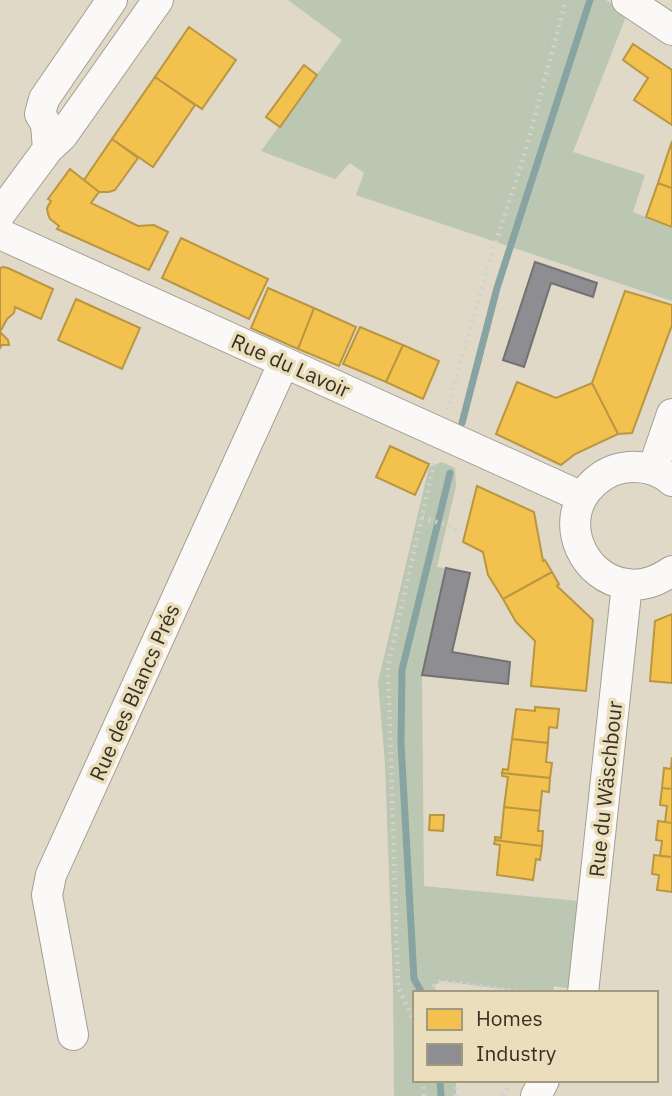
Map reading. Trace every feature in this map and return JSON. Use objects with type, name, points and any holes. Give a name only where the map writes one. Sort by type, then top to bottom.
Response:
[{"type":"street","points":[[48,149],[46,124],[40,114],[44,99],[112,0]]},
{"type":"street","points":[[0,214],[48,149],[62,136],[158,0]]},
{"type":"street","points":[[627,0],[672,30]]},
{"type":"street","name":"Rue du Lavoir","points":[[0,233],[582,496]]},
{"type":"street","name":"Rue des Blancs Prés","points":[[73,1035],[47,895],[51,875],[284,362]]},
{"type":"street","points":[[672,414],[663,475],[633,466],[613,470],[595,480],[582,496],[576,515],[575,534],[581,552],[593,568],[608,579],[627,584],[644,584],[661,579],[672,571]]},
{"type":"street","name":"Rue du Wäschbour","points":[[583,991],[627,584]]},
{"type":"path","points":[[413,1019],[398,987],[387,666],[441,433],[566,0]]},
{"type":"path","points":[[422,517],[452,527],[457,532]]},
{"type":"path","points":[[436,991],[433,986],[441,981],[518,991]]},
{"type":"green space","points":[[288,0],[606,0],[627,14],[573,152],[645,175],[633,212],[672,228],[672,301],[356,195],[364,173],[350,163],[335,179],[261,151],[342,40]]},
{"type":"green space","points":[[442,462],[455,468],[456,486],[437,567],[446,568],[422,675],[424,886],[579,901],[572,989],[554,986],[553,991],[518,991],[441,981],[434,986],[436,991],[413,991],[413,1082],[456,1082],[456,1096],[394,1096],[385,764],[378,682],[429,467]]},
{"type":"building: Homes","points":[[189,27],[236,60],[202,109],[155,77]]},
{"type":"building: Homes","points":[[633,44],[672,70],[672,125],[634,100],[648,78],[623,60]]},
{"type":"building: Homes","points":[[304,65],[317,75],[280,127],[266,117]]},
{"type":"building: Homes","points":[[155,77],[195,105],[153,167],[112,139]]},
{"type":"building: Homes","points":[[112,139],[138,158],[115,190],[99,192],[84,180]]},
{"type":"building: Homes","points":[[672,141],[672,188],[658,183]]},
{"type":"building: Homes","points":[[70,169],[99,192],[91,203],[138,226],[154,225],[168,232],[149,270],[57,229],[59,226],[48,214],[47,208],[51,201],[48,199]]},
{"type":"building: Homes","points":[[658,183],[672,188],[672,227],[646,217]]},
{"type":"building: Homes","points":[[181,238],[268,279],[249,319],[162,278]]},
{"type":"building: Homes","points":[[0,268],[8,268],[53,289],[41,319],[15,307],[14,313],[0,332]]},
{"type":"building: Homes","points":[[268,288],[314,308],[298,349],[251,328]]},
{"type":"building: Homes","points":[[625,291],[672,305],[672,325],[632,433],[618,434],[592,383]]},
{"type":"building: Homes","points":[[76,299],[140,328],[122,369],[58,340]]},
{"type":"building: Homes","points":[[314,308],[356,327],[339,366],[298,349]]},
{"type":"building: Homes","points":[[360,327],[403,345],[386,382],[343,364]]},
{"type":"building: Homes","points":[[0,332],[9,345],[2,345],[0,348]]},
{"type":"building: Homes","points":[[403,345],[439,361],[423,399],[386,382]]},
{"type":"building: Homes","points":[[517,382],[556,398],[592,383],[618,434],[575,454],[561,465],[496,434]]},
{"type":"building: Homes","points":[[390,446],[429,464],[415,495],[376,477]]},
{"type":"building: Homes","points":[[477,486],[534,512],[543,561],[545,560],[552,572],[503,599],[488,575],[483,552],[463,542]]},
{"type":"building: Homes","points":[[552,572],[559,584],[557,586],[593,620],[586,691],[531,686],[535,641],[516,622],[503,599]]},
{"type":"building: Homes","points":[[672,614],[672,683],[650,681],[655,621]]},
{"type":"building: Homes","points":[[535,707],[559,709],[557,728],[549,727],[548,743],[512,739],[516,709],[535,711]]},
{"type":"building: Homes","points":[[512,739],[548,743],[546,762],[552,763],[550,778],[502,773],[503,769],[508,770]]},
{"type":"building: Homes","points":[[672,757],[672,789],[662,788],[664,768],[671,769]]},
{"type":"building: Homes","points":[[502,773],[550,778],[549,792],[542,791],[540,811],[504,807],[508,777],[502,776]]},
{"type":"building: Homes","points":[[662,788],[672,789],[672,823],[665,822],[667,806],[660,805]]},
{"type":"building: Homes","points":[[504,807],[540,811],[538,831],[543,831],[542,846],[495,840],[495,837],[501,838]]},
{"type":"building: Homes","points":[[430,815],[444,815],[443,831],[429,830]]},
{"type":"building: Homes","points":[[658,821],[672,823],[672,857],[660,856],[662,841],[656,840]]},
{"type":"building: Homes","points":[[495,840],[542,846],[540,860],[536,859],[533,880],[497,875],[500,845],[494,844]]},
{"type":"building: Homes","points":[[654,855],[672,857],[672,892],[657,890],[659,875],[652,874]]},
{"type":"building: Industry","points":[[535,262],[597,283],[593,297],[551,283],[524,367],[503,360]]},
{"type":"building: Industry","points":[[446,568],[470,573],[452,652],[510,662],[508,684],[422,675]]},
{"type":"waterway","points":[[462,423],[497,288],[590,0]]},
{"type":"waterway","points":[[421,991],[414,979],[401,743],[402,670],[450,473]]},
{"type":"waterway","points":[[440,1082],[441,1096]]}]
